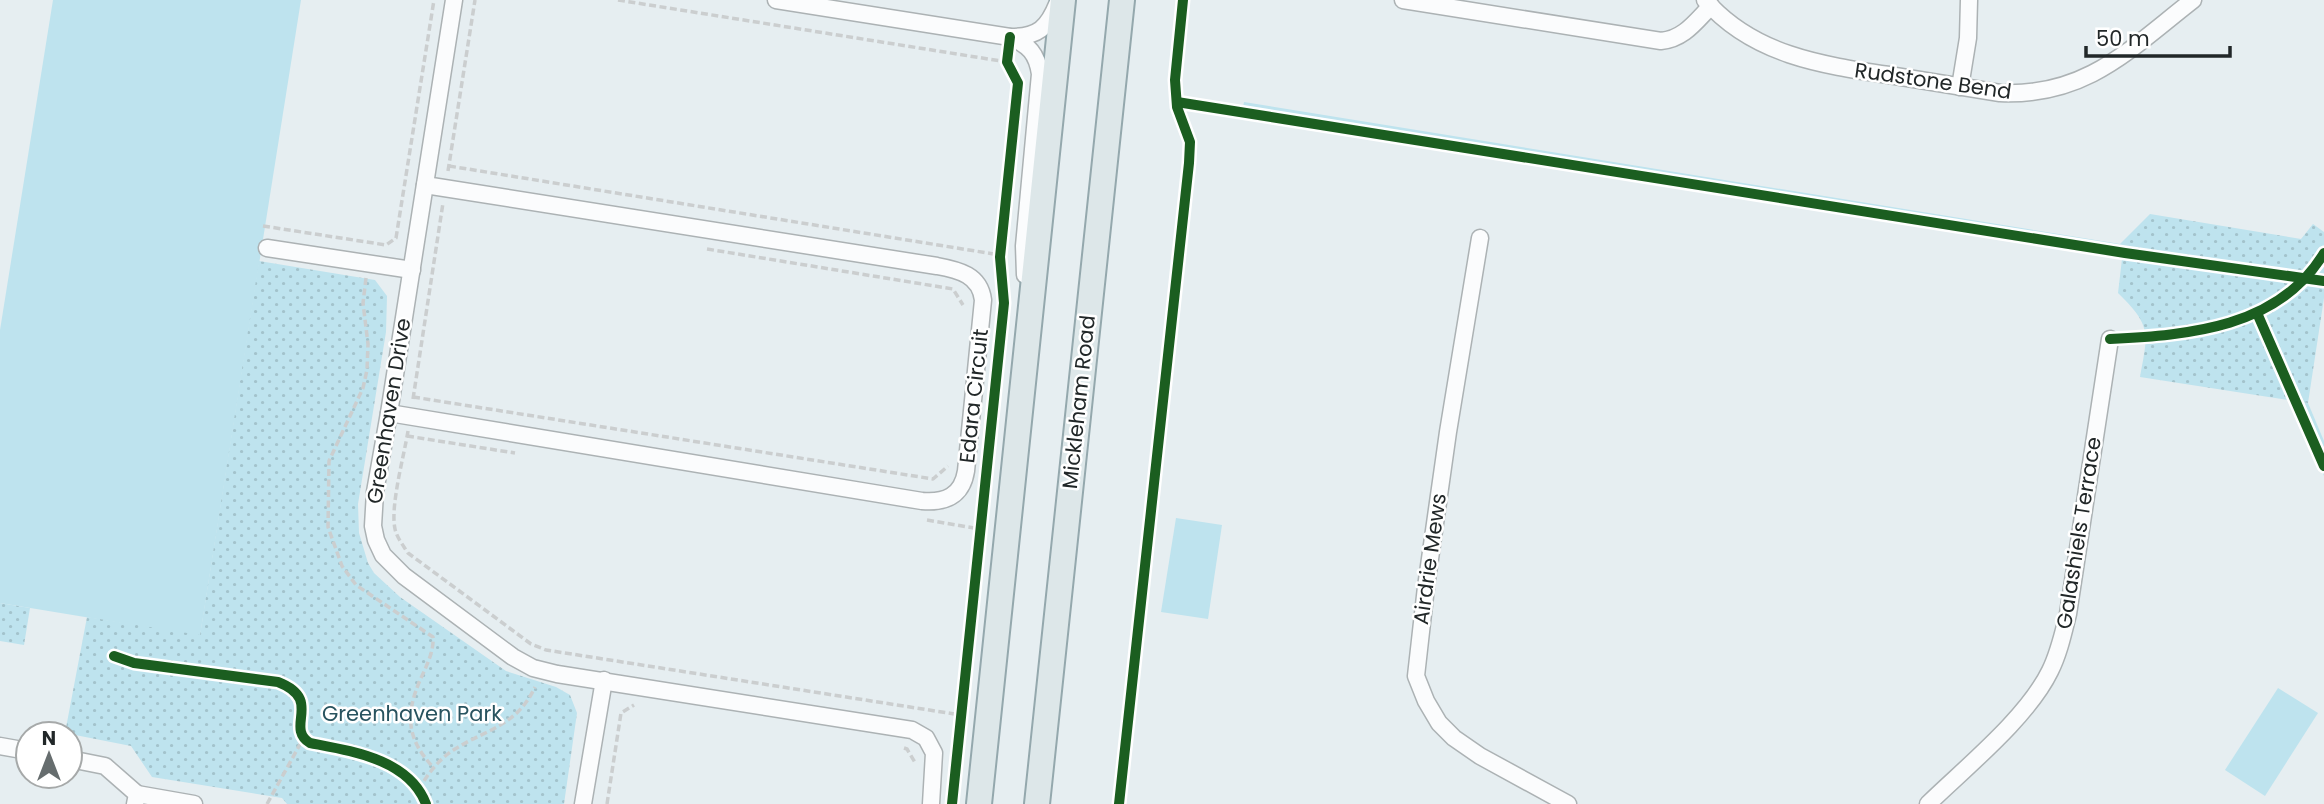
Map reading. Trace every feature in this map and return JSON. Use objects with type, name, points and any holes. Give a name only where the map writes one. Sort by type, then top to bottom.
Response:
[{"type":"main road","points":[[979,804],[1061,0]]},
{"type":"main road","name":"Mickleham Road","points":[[1037,804],[1122,0]]},
{"type":"street","name":"Greenhaven Drive","points":[[454,0],[372,515],[374,534],[383,555],[404,576],[513,657],[540,670],[903,728],[922,735],[934,752],[931,804]]},
{"type":"street","points":[[776,0],[1010,37],[1023,42],[1032,50],[1039,64],[1040,74],[1024,246],[1029,330]]},
{"type":"street","points":[[1010,37],[1028,36],[1039,31],[1061,0]]},
{"type":"street","points":[[1403,0],[1661,41],[1684,34],[1708,3]]},
{"type":"street","points":[[1960,87],[1968,38],[1969,0]]},
{"type":"street","name":"Rudstone Bend","points":[[1708,3],[1741,31],[1784,54],[1831,66],[2019,94],[2039,93],[2077,82],[2106,66],[2193,0]]},
{"type":"street","name":"Edara Circuit","points":[[389,413],[922,501],[944,501],[952,496],[964,482],[966,471],[983,300],[981,289],[968,275],[930,265],[425,185]]},
{"type":"street","name":"Airdrie Mews","points":[[1480,238],[1430,561],[1416,676],[1439,723],[1454,738],[1480,756],[1568,804]]},
{"type":"street","points":[[267,248],[412,270]]},
{"type":"street","name":"Galashiels Terrace","points":[[1928,804],[2027,708],[2059,650],[2068,614],[2109,339]]},
{"type":"street","points":[[583,804],[604,680]]},
{"type":"street","points":[[84,762],[105,766],[136,799],[194,804]]},
{"type":"path","points":[[263,226],[386,245],[396,238],[434,0]]},
{"type":"path","points":[[475,0],[394,511],[395,532],[400,541],[408,553],[531,644],[546,650],[961,712],[959,728]]},
{"type":"path","points":[[618,0],[1007,62]]},
{"type":"path","points":[[1010,37],[1007,62],[1013,74]]},
{"type":"path","points":[[449,166],[1000,255]]},
{"type":"path","points":[[1000,269],[1002,242]]},
{"type":"path","points":[[705,249],[953,289],[964,303],[962,316]]},
{"type":"path","points":[[2239,320],[2257,313],[2262,326]]},
{"type":"path","points":[[2181,334],[2197,330]]},
{"type":"path","points":[[413,397],[933,479],[947,468],[949,454]]},
{"type":"path","points":[[979,542],[982,516]]},
{"type":"path","points":[[419,790],[434,768],[453,750],[503,725],[518,712],[532,694],[546,650]]},
{"type":"path","points":[[607,804],[621,713],[632,705],[646,707]]},
{"type":"path","points":[[267,804],[304,738]]},
{"type":"path","points":[[893,747],[906,749],[916,765]]},
{"type":"path","points":[[410,781],[426,803]]},
{"type":"green space","points":[[53,0],[301,0],[200,636],[0,603],[0,330]]},
{"type":"green space","points":[[1244,102],[2120,244],[2122,259],[1241,118]]},
{"type":"green space","points":[[2150,214],[2301,239],[2313,224],[2324,232],[2324,298],[2308,403],[2140,377],[2145,331],[2137,314],[2118,293],[2122,259],[2120,244]]},
{"type":"green space","name":"Greenhaven Park","points":[[259,261],[375,280],[387,296],[386,332],[358,504],[359,533],[368,563],[374,573],[400,597],[506,671],[556,687],[570,695],[577,713],[564,804],[287,804],[282,798],[152,777],[131,746],[84,737],[84,720],[67,720],[87,617],[200,635]]},
{"type":"green space","points":[[2292,400],[2308,403],[2324,441],[2324,476]]},
{"type":"green space","points":[[1176,518],[1222,525],[1208,619],[1161,612]]},
{"type":"green space","points":[[0,603],[30,608],[24,645],[0,641]]},
{"type":"green space","points":[[2278,688],[2318,713],[2265,796],[2225,770]]},
{"type":"cycle path","points":[[1119,804],[1189,163],[1190,142],[1177,107],[1175,80],[1183,0]]},
{"type":"cycle path","points":[[952,804],[1004,303],[1000,257],[1018,83],[1007,62],[1010,37]]},
{"type":"cycle path","points":[[1177,102],[2125,253],[2324,281]]},
{"type":"cycle path","points":[[2110,339],[2201,330],[2230,323],[2283,298],[2305,278],[2324,253]]},
{"type":"cycle path","points":[[2257,313],[2324,466]]},
{"type":"cycle path","points":[[114,656],[134,663],[278,682],[292,689],[299,697],[300,729],[303,737],[310,743],[360,754],[393,767],[418,789],[426,804]]}]
